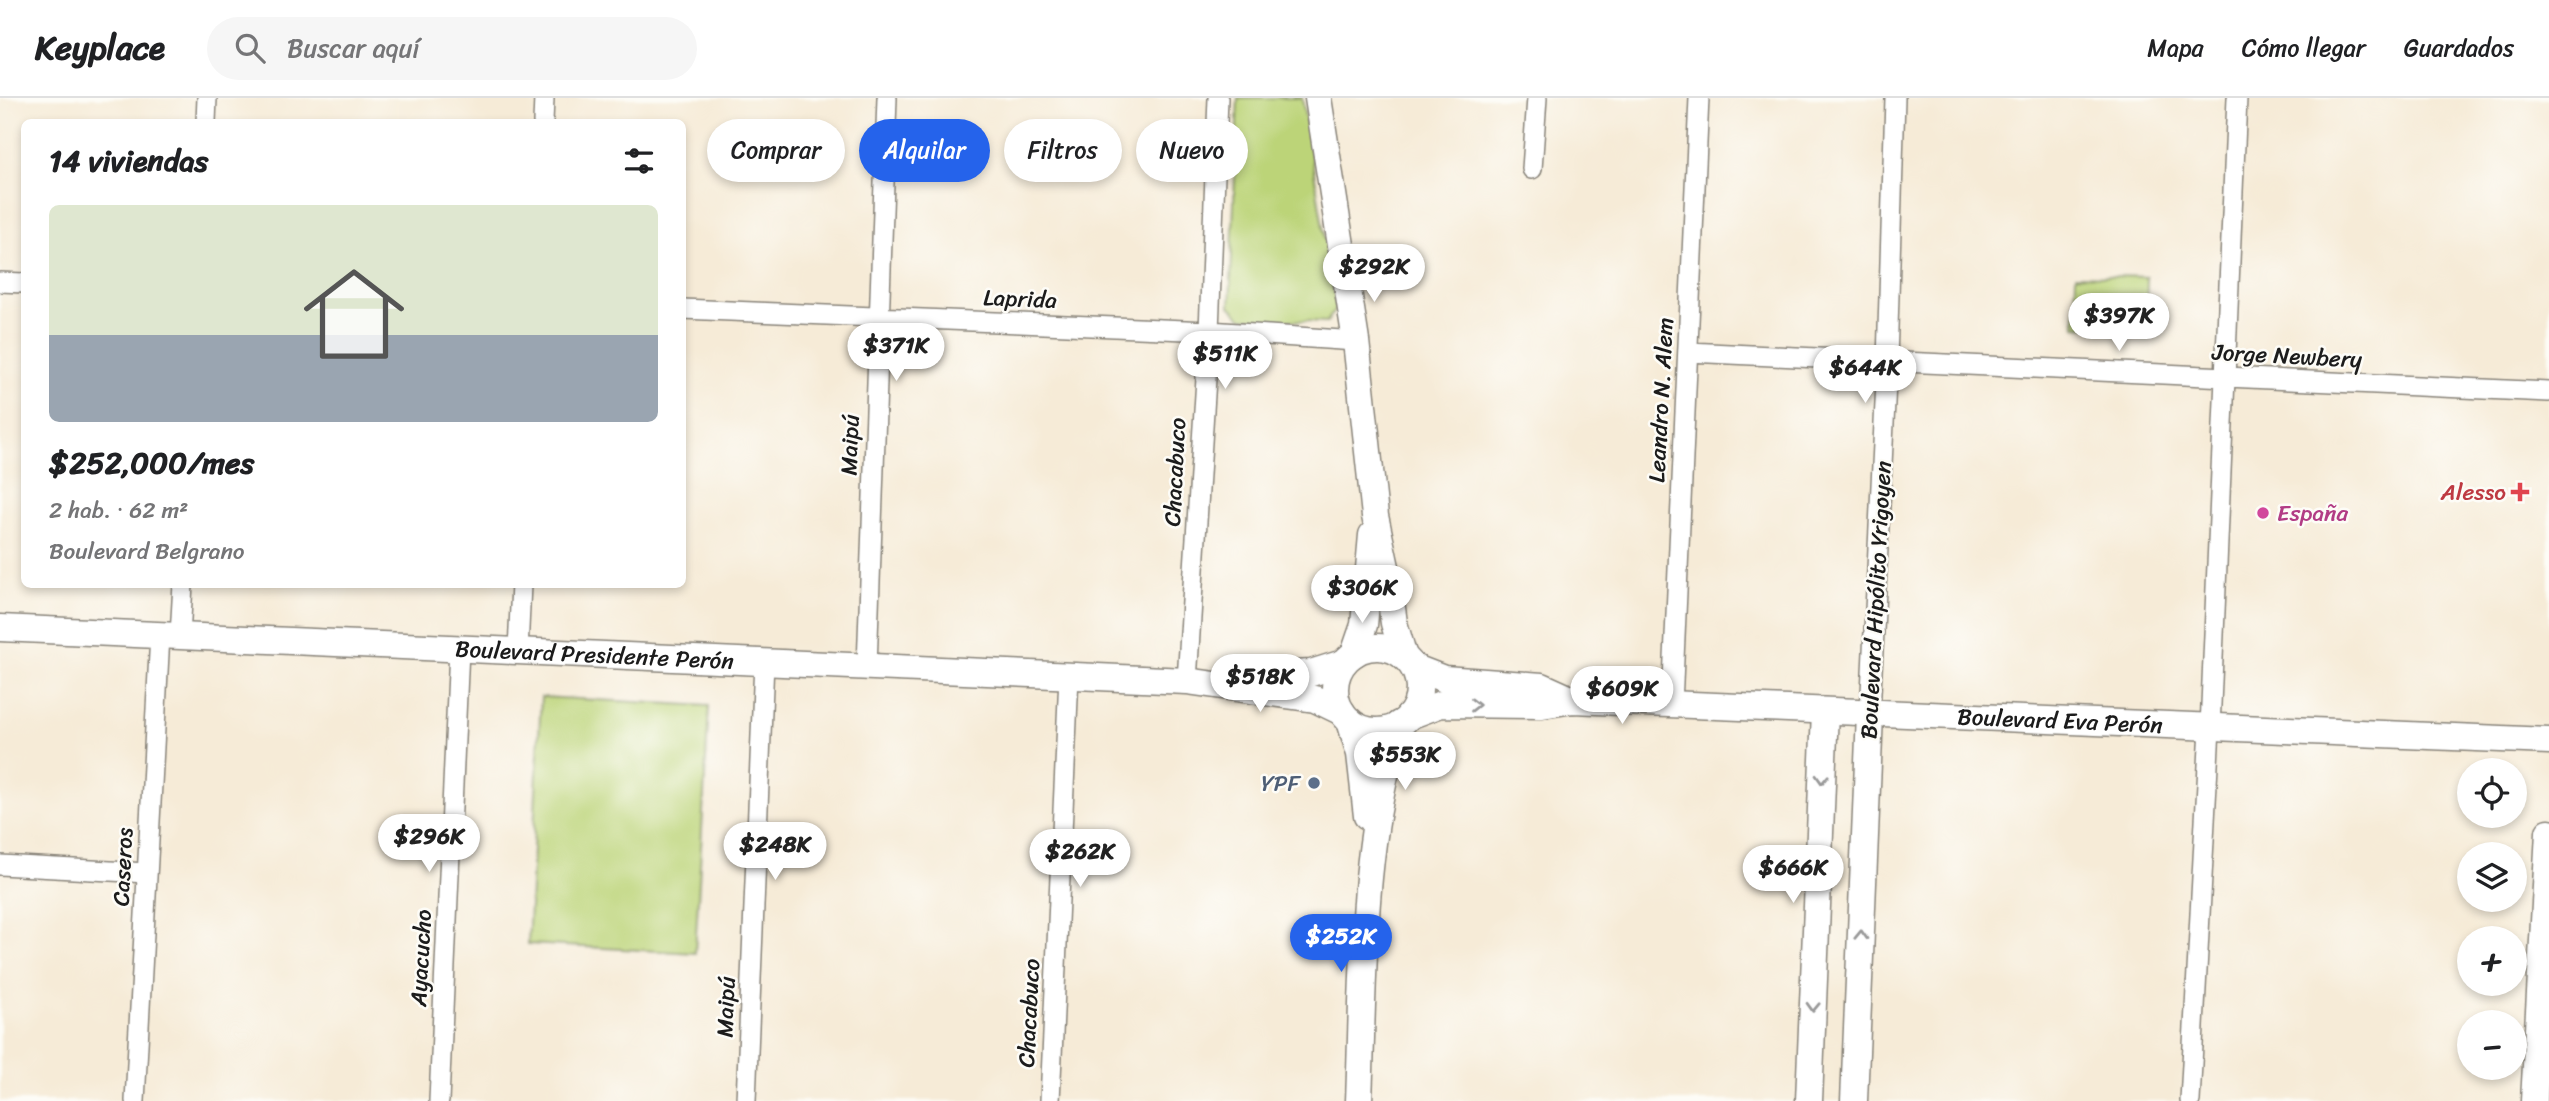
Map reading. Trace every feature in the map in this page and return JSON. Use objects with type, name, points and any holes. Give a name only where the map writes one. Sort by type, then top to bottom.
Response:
[{"type":"street","points":[[206,119],[207,98]]},
{"type":"street","points":[[542,119],[544,98]]},
{"type":"street","name":"Maipú","points":[[867,667],[887,98]]},
{"type":"street","name":"Chacabuco","points":[[1187,681],[1209,331],[1219,98]]},
{"type":"street","points":[[1318,98],[1356,341],[1375,516],[1394,623],[1408,662],[1418,679],[1419,692],[1415,705],[1404,720],[1382,785],[1370,849],[1359,1101]]},
{"type":"street","points":[[1532,169],[1537,98]]},
{"type":"street","name":"Leandro N. Alem","points":[[1672,704],[1699,98]]},
{"type":"street","name":"Boulevard Hipólito Yrigoyen","points":[[1854,1101],[1887,361],[1895,98]]},
{"type":"street","points":[[2190,1101],[2210,728],[2237,98]]},
{"type":"street","points":[[0,282],[21,283]]},
{"type":"street","name":"Laprida","points":[[686,309],[1209,331],[1356,341]]},
{"type":"street","name":"Jorge Newbery","points":[[1688,352],[2549,392]]},
{"type":"street","points":[[1370,849],[1360,754],[1337,701],[1335,689],[1337,676],[1349,658],[1364,625],[1375,516]]},
{"type":"street","name":"Caseros","points":[[135,1101],[148,873],[170,636],[182,588]]},
{"type":"street","points":[[518,651],[521,588]]},
{"type":"street","name":"Boulevard Presidente Perón","points":[[0,628],[1187,681],[1315,699],[1373,730],[1386,729],[1441,704],[1542,705],[1573,700]]},
{"type":"street","name":"Boulevard Presidente Perón","points":[[1187,681],[1311,673],[1366,648],[1380,647],[1393,650],[1408,662],[1444,679],[1542,686],[1573,700]]},
{"type":"street","name":"Ayacucho","points":[[439,1101],[459,649]]},
{"type":"street","name":"Maipú","points":[[746,1101],[764,662]]},
{"type":"street","name":"Chacabuco","points":[[1050,1101],[1069,676]]},
{"type":"street","name":"Boulevard Eva Perón","points":[[1573,700],[2549,741]]},
{"type":"street","name":"Boulevard Hipólito Yrigoyen","points":[[1809,1101],[1825,711]]},
{"type":"street","points":[[2534,1101],[2549,832]]},
{"type":"street","points":[[0,865],[148,873]]},
{"type":"green space","points":[[1238,98],[1302,98],[1336,307],[1327,322],[1242,318],[1230,306],[1235,182],[1248,182],[1248,119],[1237,119]]},
{"type":"green space","points":[[2076,275],[2147,277],[2146,328],[2075,326]]},
{"type":"green space","points":[[541,697],[709,706],[695,953],[528,944]]},
{"type":"place","name":"Alesso","points":[[2520,492]]},
{"type":"place","name":"España","points":[[2263,513]]},
{"type":"place","name":"YPF","points":[[1314,783]]}]
